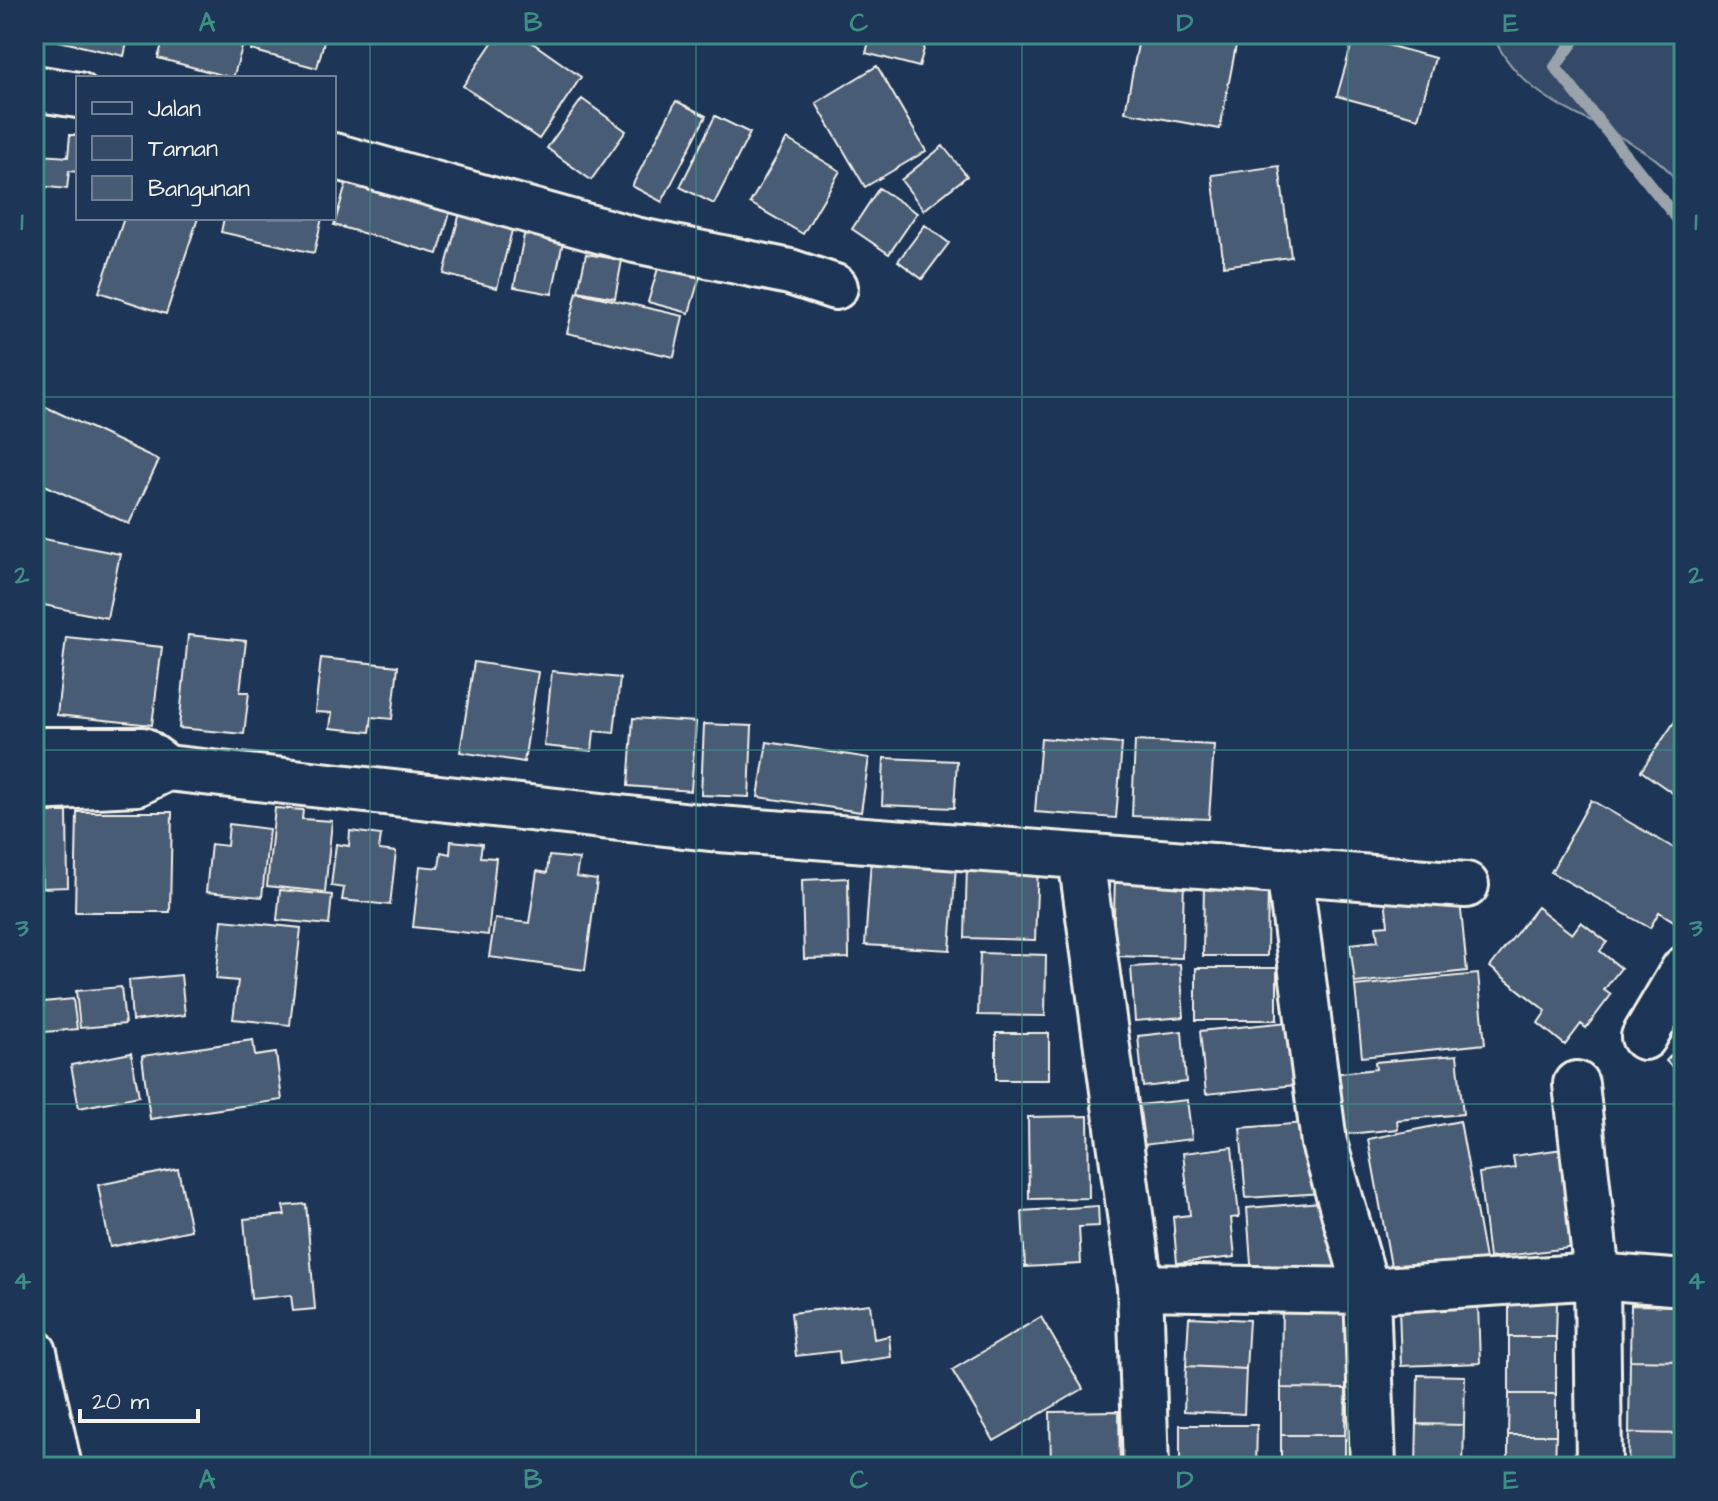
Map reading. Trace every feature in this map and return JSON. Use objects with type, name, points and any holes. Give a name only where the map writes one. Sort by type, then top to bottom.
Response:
[{"type":"main road","points":[[34,88],[76,95]]},
{"type":"main road","points":[[336,157],[635,240],[790,272],[835,287]]},
{"type":"main road","points":[[34,750],[142,750],[167,768],[719,829],[1466,885]]},
{"type":"main road","points":[[34,788],[137,783],[167,768]]},
{"type":"main road","points":[[1081,858],[1140,1287],[1146,1467]]},
{"type":"main road","points":[[1289,870],[1324,1143],[1367,1291],[1373,1467]]},
{"type":"main road","points":[[1644,1037],[1684,969]]},
{"type":"main road","points":[[1576,1084],[1597,1276],[1599,1467]]},
{"type":"main road","points":[[1140,1287],[1367,1291],[1597,1276],[1684,1283]]},
{"type":"main road","points":[[34,1352],[59,1467]]},
{"type":"green space","points":[[1492,34],[1684,34],[1684,218],[1676,186],[1665,167],[1634,145],[1553,102],[1535,89],[1504,56]]},
{"type":"building","points":[[61,34],[129,34],[124,56],[59,41]]},
{"type":"building","points":[[165,34],[219,34],[244,41],[234,76],[158,58]]},
{"type":"building","points":[[255,34],[326,34],[317,68],[251,50]]},
{"type":"building","points":[[498,34],[520,34],[581,77],[539,139],[463,86]]},
{"type":"building","points":[[871,34],[928,34],[919,67],[866,53]]},
{"type":"building","points":[[1140,34],[1204,34],[1237,40],[1220,129],[1125,112]]},
{"type":"building","points":[[1354,36],[1435,58],[1418,118],[1337,96]]},
{"type":"building","points":[[877,66],[926,151],[865,187],[816,103]]},
{"type":"building","points":[[582,99],[626,131],[591,180],[547,148]]},
{"type":"building","points":[[676,101],[706,116],[662,202],[632,186]]},
{"type":"building","points":[[715,116],[750,133],[714,204],[680,187]]},
{"type":"building","points":[[34,134],[43,136],[34,185]]},
{"type":"building","points":[[70,135],[76,135],[76,172],[69,171],[67,189],[38,186],[41,155],[68,157]]},
{"type":"building","points":[[787,139],[840,171],[803,234],[750,203]]},
{"type":"building","points":[[943,146],[967,176],[924,210],[901,180]]},
{"type":"building","points":[[1279,166],[1291,257],[1224,266],[1212,175]]},
{"type":"building","points":[[351,168],[454,198],[438,254],[334,225]]},
{"type":"building","points":[[879,188],[917,213],[889,254],[852,229]]},
{"type":"building","points":[[463,201],[516,215],[497,288],[444,274]]},
{"type":"building","points":[[123,220],[197,220],[166,314],[99,292]]},
{"type":"building","points":[[224,220],[322,220],[314,253],[221,232]]},
{"type":"building","points":[[526,225],[565,232],[552,294],[514,287]]},
{"type":"building","points":[[925,225],[949,243],[922,279],[898,261]]},
{"type":"building","points":[[586,254],[622,260],[615,298],[578,291]]},
{"type":"building","points":[[659,265],[700,276],[689,313],[648,302]]},
{"type":"building","points":[[577,292],[683,316],[674,357],[567,333]]},
{"type":"building","points":[[46,407],[159,460],[129,524],[34,480],[34,431]]},
{"type":"building","points":[[34,537],[120,554],[107,618],[34,603]]},
{"type":"building","points":[[188,635],[246,641],[240,692],[249,692],[244,734],[179,728]]},
{"type":"building","points":[[66,637],[162,647],[152,725],[57,715]]},
{"type":"building","points":[[321,658],[398,666],[392,719],[372,717],[370,732],[330,728],[332,713],[315,712]]},
{"type":"building","points":[[474,662],[538,672],[524,762],[460,752]]},
{"type":"building","points":[[552,671],[620,678],[614,733],[594,731],[592,751],[544,746]]},
{"type":"building","points":[[1684,708],[1684,801],[1641,771]]},
{"type":"building","points":[[633,718],[696,722],[691,791],[628,786]]},
{"type":"building","points":[[704,724],[752,726],[749,797],[701,795]]},
{"type":"building","points":[[1041,738],[1122,744],[1116,818],[1035,812]]},
{"type":"building","points":[[1135,741],[1214,745],[1209,819],[1132,816]]},
{"type":"building","points":[[767,742],[869,758],[861,812],[758,797]]},
{"type":"building","points":[[884,758],[957,761],[954,808],[882,805]]},
{"type":"building","points":[[1591,800],[1684,854],[1681,877],[1684,879],[1684,911],[1677,923],[1659,912],[1650,928],[1551,872]]},
{"type":"building","points":[[275,808],[303,810],[302,819],[332,821],[325,892],[267,886]]},
{"type":"building","points":[[41,812],[67,812],[68,887],[42,888]]},
{"type":"building","points":[[77,812],[172,812],[170,912],[75,912]]},
{"type":"building","points":[[229,824],[269,829],[262,897],[206,892],[211,844],[227,846]]},
{"type":"building","points":[[350,831],[381,835],[379,850],[396,852],[390,905],[342,900],[344,888],[331,886],[336,844],[349,846]]},
{"type":"building","points":[[451,841],[482,844],[480,857],[496,858],[488,935],[413,927],[420,866],[439,868],[441,852],[450,854]]},
{"type":"building","points":[[549,856],[579,859],[576,877],[597,880],[585,970],[489,957],[495,919],[529,923],[537,871],[547,873]]},
{"type":"building","points":[[871,860],[956,865],[950,950],[865,945]]},
{"type":"building","points":[[967,865],[1038,866],[1035,940],[965,938]]},
{"type":"building","points":[[1115,877],[1184,879],[1182,958],[1113,956]]},
{"type":"building","points":[[848,878],[849,958],[804,959],[802,880]]},
{"type":"building","points":[[1204,880],[1268,880],[1267,956],[1203,956]]},
{"type":"building","points":[[280,890],[332,895],[329,925],[277,920]]},
{"type":"building","points":[[1459,890],[1467,971],[1355,983],[1350,944],[1378,941],[1376,926],[1388,925],[1385,898]]},
{"type":"building","points":[[1537,907],[1572,934],[1581,922],[1607,942],[1600,951],[1621,968],[1604,990],[1611,995],[1586,1028],[1581,1024],[1565,1045],[1538,1023],[1546,1011],[1490,967]]},
{"type":"building","points":[[222,920],[301,928],[290,1025],[233,1019],[238,981],[216,979]]},
{"type":"building","points":[[980,953],[1046,955],[1045,1016],[978,1015]]},
{"type":"building","points":[[1180,964],[1184,1017],[1135,1021],[1131,967]]},
{"type":"building","points":[[1196,968],[1277,968],[1277,1020],[1196,1020]]},
{"type":"building","points":[[1478,974],[1485,1044],[1362,1057],[1355,986]]},
{"type":"building","points":[[181,975],[185,1015],[132,1021],[129,980]]},
{"type":"building","points":[[121,987],[125,1024],[80,1028],[76,991]]},
{"type":"building","points":[[73,999],[77,1029],[34,1033],[34,1003]]},
{"type":"building","points":[[1289,1022],[1295,1085],[1206,1094],[1200,1031]]},
{"type":"building","points":[[1182,1031],[1186,1082],[1143,1087],[1138,1036]]},
{"type":"building","points":[[996,1033],[1049,1033],[1049,1080],[996,1080]]},
{"type":"building","points":[[253,1040],[255,1056],[276,1053],[282,1100],[150,1119],[142,1056]]},
{"type":"building","points":[[1684,1041],[1684,1078],[1666,1061]]},
{"type":"building","points":[[131,1053],[139,1096],[79,1108],[71,1065]]},
{"type":"building","points":[[1457,1055],[1463,1114],[1397,1120],[1398,1129],[1328,1136],[1323,1075],[1376,1069],[1375,1062]]},
{"type":"building","points":[[1187,1100],[1192,1139],[1143,1145],[1139,1105]]},
{"type":"building","points":[[1088,1116],[1089,1198],[1029,1199],[1028,1117]]},
{"type":"building","points":[[1460,1121],[1485,1259],[1393,1277],[1368,1139]]},
{"type":"building","points":[[1318,1122],[1323,1193],[1246,1198],[1240,1128]]},
{"type":"building","points":[[1232,1147],[1239,1217],[1231,1218],[1235,1257],[1177,1263],[1173,1217],[1190,1215],[1183,1153]]},
{"type":"building","points":[[1563,1149],[1576,1247],[1489,1258],[1479,1173],[1515,1168],[1513,1156]]},
{"type":"building","points":[[178,1169],[191,1230],[110,1247],[98,1185]]},
{"type":"building","points":[[1334,1201],[1339,1272],[1252,1278],[1247,1208]]},
{"type":"building","points":[[306,1204],[315,1309],[293,1311],[291,1295],[251,1299],[244,1219],[285,1215],[283,1206]]},
{"type":"building","points":[[1098,1206],[1099,1226],[1079,1227],[1081,1264],[1025,1267],[1022,1211]]},
{"type":"building","points":[[1282,1299],[1347,1299],[1346,1389],[1281,1388]]},
{"type":"building","points":[[1509,1300],[1557,1301],[1556,1337],[1509,1337]]},
{"type":"building","points":[[870,1304],[874,1339],[889,1336],[891,1357],[840,1364],[839,1351],[796,1356],[791,1313]]},
{"type":"building","points":[[1478,1304],[1480,1363],[1401,1366],[1399,1307]]},
{"type":"building","points":[[1631,1305],[1684,1306],[1684,1361],[1630,1360]]},
{"type":"building","points":[[1041,1317],[1083,1389],[994,1441],[952,1370]]},
{"type":"building","points":[[1189,1317],[1249,1320],[1246,1369],[1186,1366]]},
{"type":"building","points":[[1509,1337],[1556,1337],[1556,1394],[1509,1394]]},
{"type":"building","points":[[1630,1360],[1684,1361],[1684,1434],[1629,1433]]},
{"type":"building","points":[[1186,1366],[1246,1369],[1244,1414],[1184,1411]]},
{"type":"building","points":[[1418,1375],[1465,1376],[1464,1425],[1417,1424]]},
{"type":"building","points":[[1281,1388],[1346,1389],[1345,1435],[1281,1435]]},
{"type":"building","points":[[1509,1394],[1556,1394],[1556,1435],[1508,1435]]},
{"type":"building","points":[[1119,1411],[1120,1467],[1051,1467],[1050,1412]]},
{"type":"building","points":[[1417,1424],[1464,1425],[1463,1467],[1416,1467]]},
{"type":"building","points":[[1180,1425],[1257,1425],[1256,1467],[1180,1467]]},
{"type":"building","points":[[1629,1433],[1684,1434],[1684,1467],[1628,1467]]},
{"type":"building","points":[[1281,1435],[1345,1435],[1345,1467],[1281,1467]]},
{"type":"building","points":[[1508,1435],[1556,1435],[1555,1467],[1508,1467]]},
{"type":"waterway","points":[[1579,34],[1555,67],[1684,227]]}]
